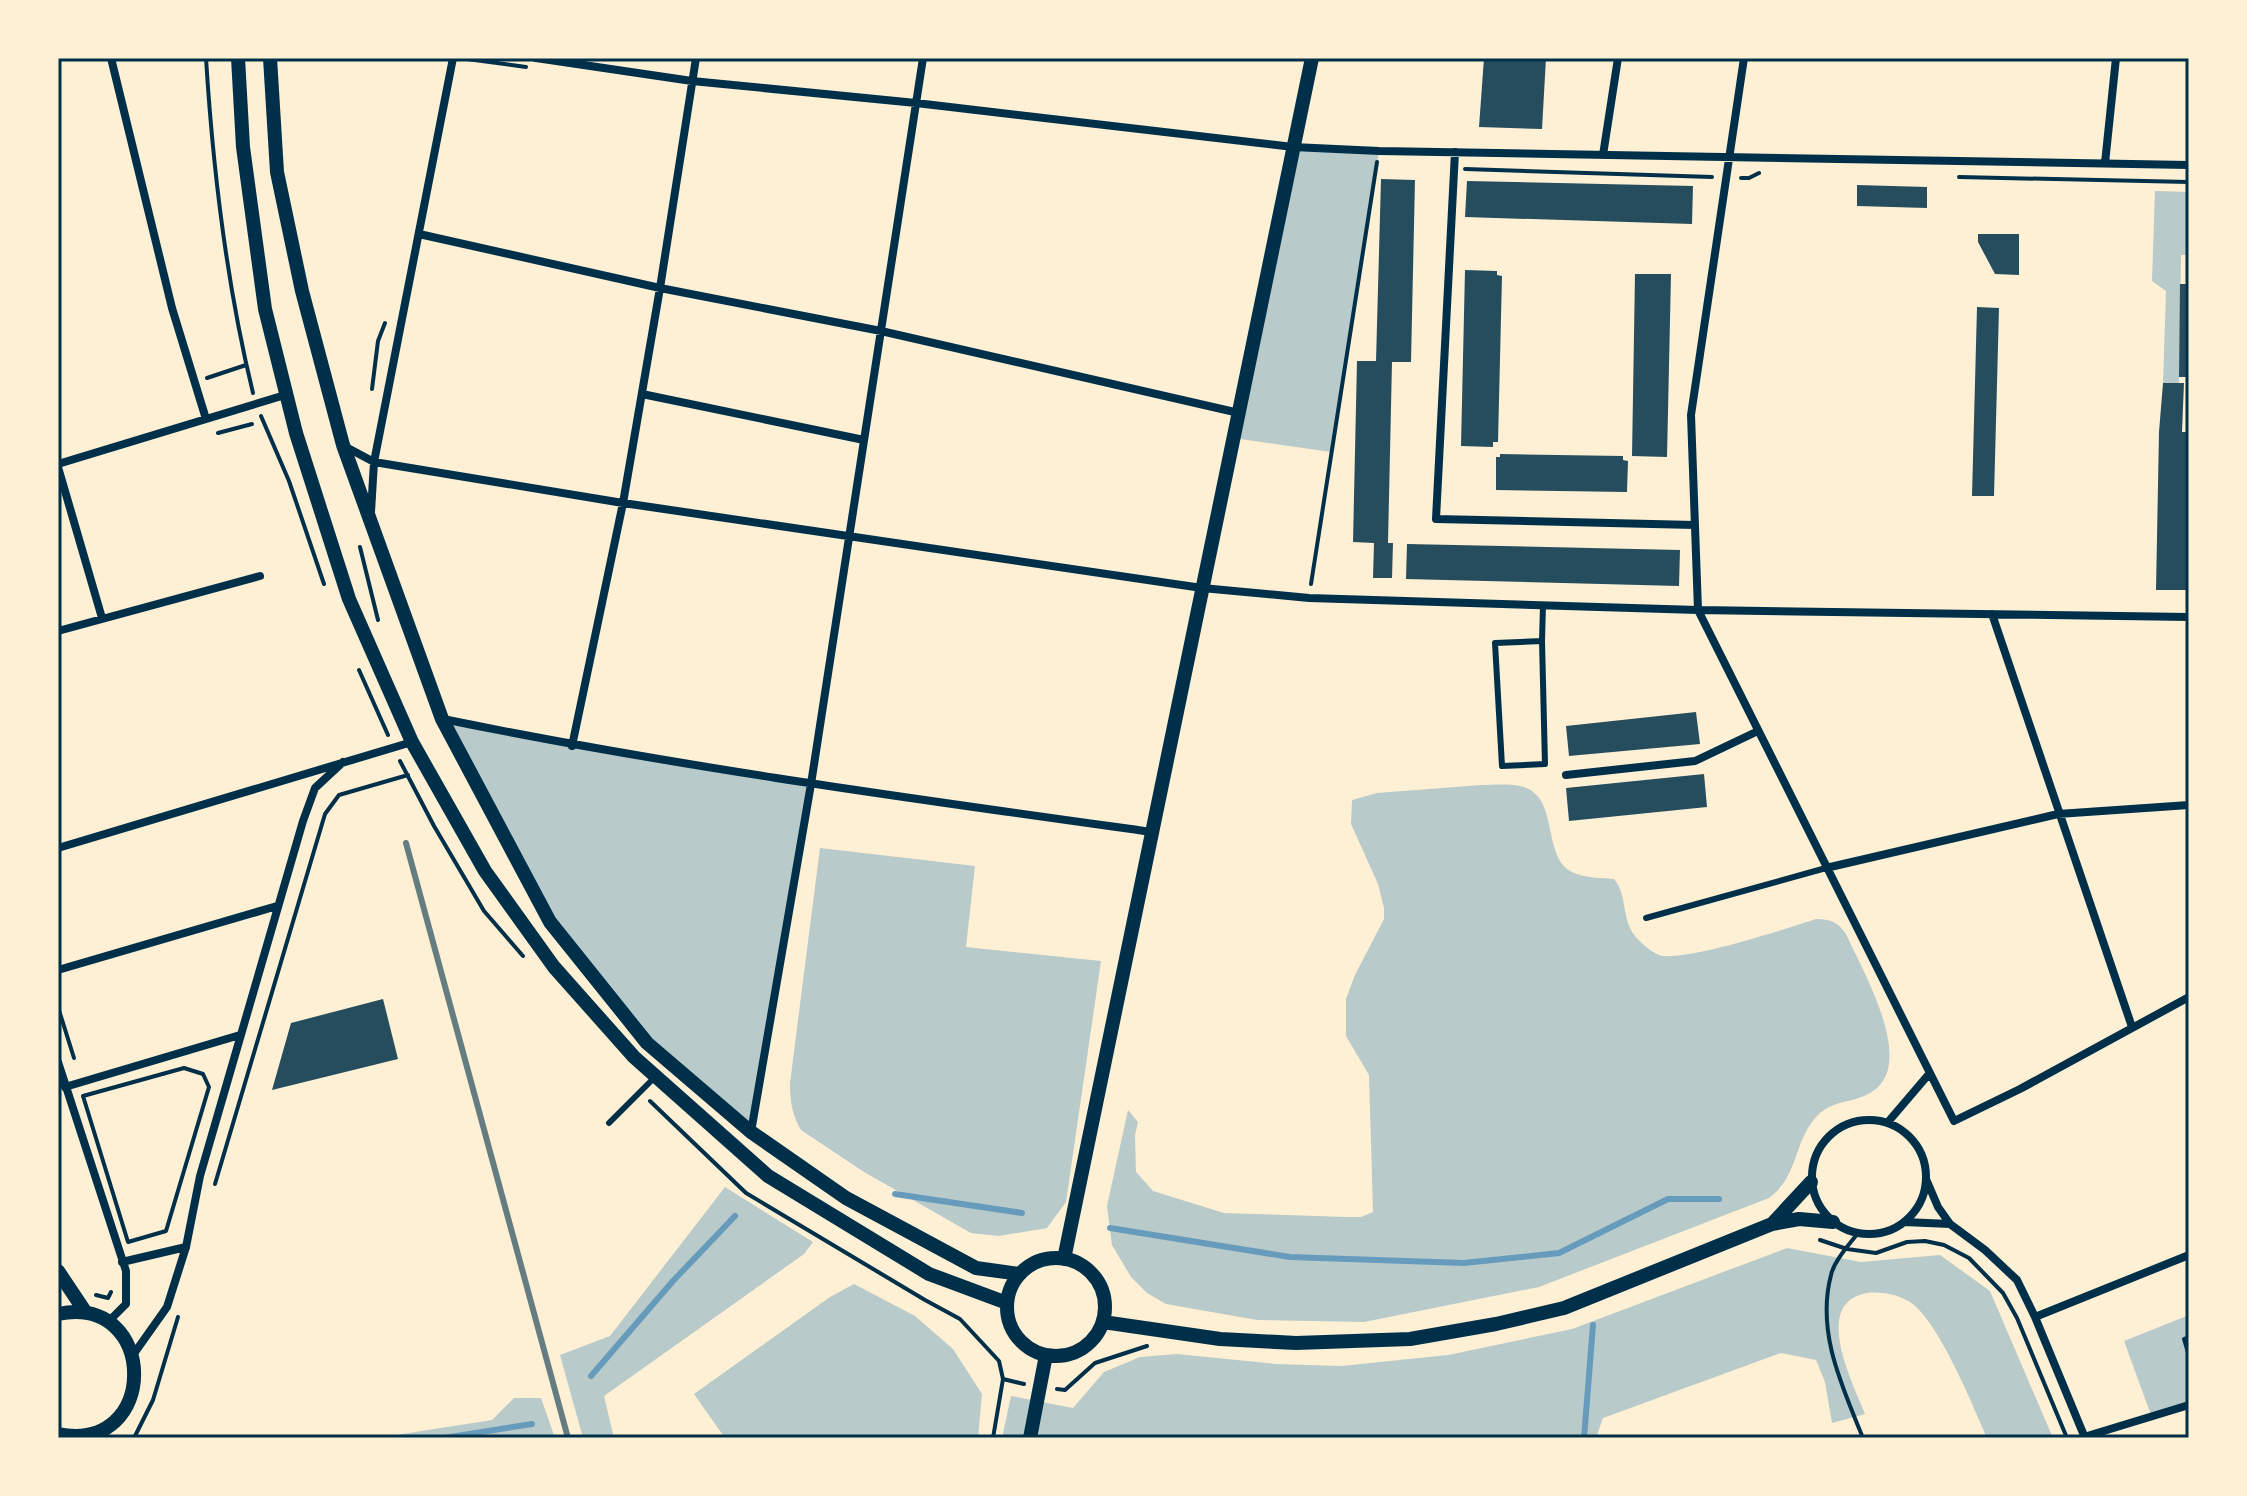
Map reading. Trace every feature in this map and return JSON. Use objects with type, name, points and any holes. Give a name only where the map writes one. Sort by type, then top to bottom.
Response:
[{"type":"street","points":[[111,58],[172,308],[206,419]]},
{"type":"street","points":[[238,58],[243,147],[265,309],[285,395],[349,599],[412,742],[485,871],[554,967],[655,1077],[768,1176],[929,1274],[1007,1303]]},
{"type":"street","points":[[270,58],[277,172],[302,291],[343,445],[442,719],[550,922],[647,1043],[751,1132],[846,1198],[976,1268],[1020,1274]]},
{"type":"street","points":[[371,525],[374,462],[453,58]]},
{"type":"street","points":[[536,58],[692,81],[916,103],[1293,147],[2189,165]]},
{"type":"street","points":[[572,746],[623,503],[696,58]]},
{"type":"street","points":[[751,1132],[811,784],[923,58]]},
{"type":"street","points":[[1064,1259],[1312,58]]},
{"type":"street","points":[[1603,155],[1618,58]]},
{"type":"street","points":[[1744,58],[1691,415],[1698,610],[1954,1121],[2020,1089],[2189,997]]},
{"type":"street","points":[[2105,163],[2116,58]]},
{"type":"street","points":[[1455,152],[1436,519],[1695,525]]},
{"type":"street","points":[[419,234],[660,288],[881,331],[1239,413]]},
{"type":"street","points":[[642,394],[864,440]]},
{"type":"street","points":[[102,618],[58,466],[285,395]]},
{"type":"street","points":[[343,445],[374,462],[623,503],[1202,588],[1309,598],[1698,610],[2189,617]]},
{"type":"street","points":[[58,631],[260,576]]},
{"type":"street","points":[[1992,614],[2132,1027]]},
{"type":"street","points":[[442,719],[572,746],[811,784],[1152,832]]},
{"type":"street","points":[[1566,775],[1695,761],[1758,731]]},
{"type":"street","points":[[58,848],[412,742]]},
{"type":"street","points":[[133,1355],[167,1307],[186,1247],[200,1176],[240,1035],[315,788],[343,762]]},
{"type":"street","points":[[1826,868],[2058,814],[2189,805]]},
{"type":"street","points":[[58,970],[277,906]]},
{"type":"street","points":[[65,1087],[240,1035]]},
{"type":"street","points":[[58,1062],[126,1271],[126,1304],[108,1322]]},
{"type":"street","points":[[1888,1122],[1929,1074]]},
{"type":"street","points":[[1103,1322],[1220,1339],[1296,1343],[1410,1339],[1496,1324],[1564,1308],[1772,1224],[1799,1219],[1833,1222],[1858,1233],[1874,1234],[1890,1230],[1904,1222],[1920,1203],[1926,1179],[1925,1165],[1912,1139],[1888,1122],[1869,1119],[1850,1122],[1833,1131],[1820,1145],[1812,1163],[1811,1182],[1822,1210],[1833,1222]]},
{"type":"street","points":[[1926,1179],[1938,1207],[1950,1224],[1985,1250],[2017,1280],[2085,1438],[2189,1405]]},
{"type":"street","points":[[1772,1224],[1811,1182]]},
{"type":"street","points":[[1904,1222],[1950,1224]]},
{"type":"street","points":[[122,1262],[186,1247]]},
{"type":"street","points":[[2035,1317],[2189,1255]]},
{"type":"street","points":[[1048,1259],[1064,1259],[1080,1264],[1093,1274],[1102,1289],[1106,1306],[1103,1322],[1087,1346],[1060,1356],[1046,1355],[1033,1351],[1021,1342],[1008,1317],[1007,1303],[1011,1287],[1020,1274],[1033,1264],[1048,1259]]},
{"type":"street","points":[[58,1271],[86,1313]]},
{"type":"street","points":[[58,1314],[86,1313],[108,1322],[123,1336],[133,1355],[136,1371],[134,1387],[124,1410],[113,1422],[92,1434],[65,1436]]},
{"type":"street","points":[[1030,1438],[1046,1355]]},
{"type":"street","points":[[113,1422],[114,1438]]},
{"type":"lane","points":[[1542,641],[1495,643],[1502,766],[1545,764],[1543,605]]},
{"type":"lane","points":[[1646,918],[1826,868]]},
{"type":"lane","points":[[609,1123],[655,1077]]},
{"type":"path","points":[[1309,598],[1379,151]]},
{"type":"path","points":[[196,382],[246,365]]},
{"type":"path","points":[[218,433],[252,424]]},
{"type":"path","points":[[213,1189],[325,814],[339,795],[408,775],[434,826]]},
{"type":"path","points":[[58,1007],[77,1069]]},
{"type":"path","points":[[184,1068],[203,1074],[209,1087],[166,1231],[128,1242],[83,1096],[184,1068]]},
{"type":"path","points":[[1858,1233],[1831,1272],[1827,1317],[1834,1365],[1863,1438]]},
{"type":"path","points":[[1944,1245],[1969,1258],[2003,1293],[2017,1318],[2067,1438]]},
{"type":"path","points":[[89,1289],[96,1296],[108,1298],[115,1286]]},
{"type":"path","points":[[134,1438],[153,1400],[180,1311]]},
{"type":"path","points":[[2189,1337],[2184,1339],[2189,1356]]},
{"type":"path","points":[[993,1438],[1003,1379]]},
{"type":"shaded area","points":[[1293,147],[1379,151],[1331,452],[1233,438]]},
{"type":"shaded area","points":[[2155,191],[2189,192],[2189,255],[2181,255],[2179,383],[2163,383],[2166,291],[2152,281]]},
{"type":"shaded area","points":[[442,719],[811,784],[751,1132],[647,1043],[550,922]]},
{"type":"shaded area","points":[[1481,785],[1519,786],[1535,794],[1543,804],[1558,857],[1566,868],[1581,875],[1614,879],[1635,936],[1659,955],[1689,954],[1711,949],[1816,919],[1837,924],[1846,934],[1882,1014],[1889,1059],[1885,1077],[1866,1095],[1832,1106],[1818,1115],[1804,1135],[1786,1179],[1769,1198],[1539,1287],[1364,1322],[1257,1320],[1166,1304],[1147,1293],[1131,1277],[1112,1245],[1107,1206],[1128,1110],[1138,1122],[1135,1135],[1136,1172],[1153,1191],[1224,1213],[1361,1217],[1373,1212],[1369,1075],[1346,1036],[1346,999],[1384,919],[1384,908],[1378,884],[1351,824],[1352,800],[1377,793]]},
{"type":"shaded area","points":[[820,848],[975,866],[966,947],[1101,961],[1066,1202],[1047,1228],[999,1236],[971,1233],[864,1172],[801,1130],[792,1108],[790,1083]]},
{"type":"shaded area","points":[[725,1187],[813,1242],[804,1254],[604,1396],[614,1438],[583,1438],[560,1355],[610,1336]]},
{"type":"shaded area","points":[[1787,1248],[1861,1262],[1940,1255],[1990,1291],[2053,1438],[1987,1438],[1955,1367],[1924,1316],[1914,1305],[1892,1294],[1867,1293],[1850,1300],[1841,1312],[1839,1328],[1840,1346],[1865,1414],[1832,1423],[1825,1382],[1816,1360],[1781,1353],[1603,1418],[1596,1438],[1002,1438],[1011,1396],[1073,1408],[1104,1372],[1140,1357],[1177,1354],[1276,1364],[1341,1366],[1448,1355],[1572,1329]]},
{"type":"shaded area","points":[[854,1284],[915,1316],[953,1349],[982,1394],[978,1438],[725,1438],[694,1394],[830,1297]]},
{"type":"shaded area","points":[[2189,1315],[2189,1405],[2151,1415],[2124,1341]]},
{"type":"shaded area","points":[[514,1398],[541,1398],[555,1438],[377,1438],[492,1420]]},
{"type":"building","points":[[1484,58],[1546,58],[1542,129],[1479,127]]},
{"type":"building","points":[[1381,179],[1415,180],[1411,362],[1392,362],[1388,543],[1393,543],[1392,578],[1373,578],[1374,543],[1353,542],[1357,361],[1376,361]]},
{"type":"building","points":[[1467,181],[1693,186],[1692,224],[1465,217]]},
{"type":"building","points":[[1857,185],[1927,187],[1927,208],[1857,206]]},
{"type":"building","points":[[1978,234],[2019,234],[2019,275],[1995,274],[1978,242]]},
{"type":"building","points":[[1465,270],[1497,271],[1497,275],[1502,276],[1498,442],[1493,442],[1493,447],[1461,446]]},
{"type":"building","points":[[1635,274],[1671,274],[1667,457],[1632,456]]},
{"type":"building","points":[[2180,284],[2189,284],[2189,377],[2179,377]]},
{"type":"building","points":[[1977,307],[1999,308],[1994,496],[1972,496]]},
{"type":"building","points":[[2163,383],[2184,383],[2182,432],[2189,432],[2189,590],[2156,590]]},
{"type":"building","points":[[1500,454],[1623,456],[1623,460],[1628,461],[1627,492],[1496,490],[1496,457]]},
{"type":"building","points":[[1407,544],[1680,550],[1679,586],[1406,579]]},
{"type":"building","points":[[1696,712],[1700,744],[1569,756],[1566,726]]},
{"type":"building","points":[[1704,774],[1707,807],[1569,821],[1566,788]]},
{"type":"building","points":[[383,999],[398,1059],[272,1090],[291,1023]]},
{"type":"waterway","points":[[895,1194],[1022,1213]]},
{"type":"waterway","points":[[1110,1228],[1290,1257],[1464,1263],[1559,1253],[1668,1199],[1719,1199]]},
{"type":"waterway","points":[[591,1376],[673,1281],[735,1216]]},
{"type":"waterway","points":[[1584,1438],[1593,1325]]},
{"type":"waterway","points":[[444,1438],[532,1424]]},
{"type":"railway","points":[[406,843],[568,1438]]}]
